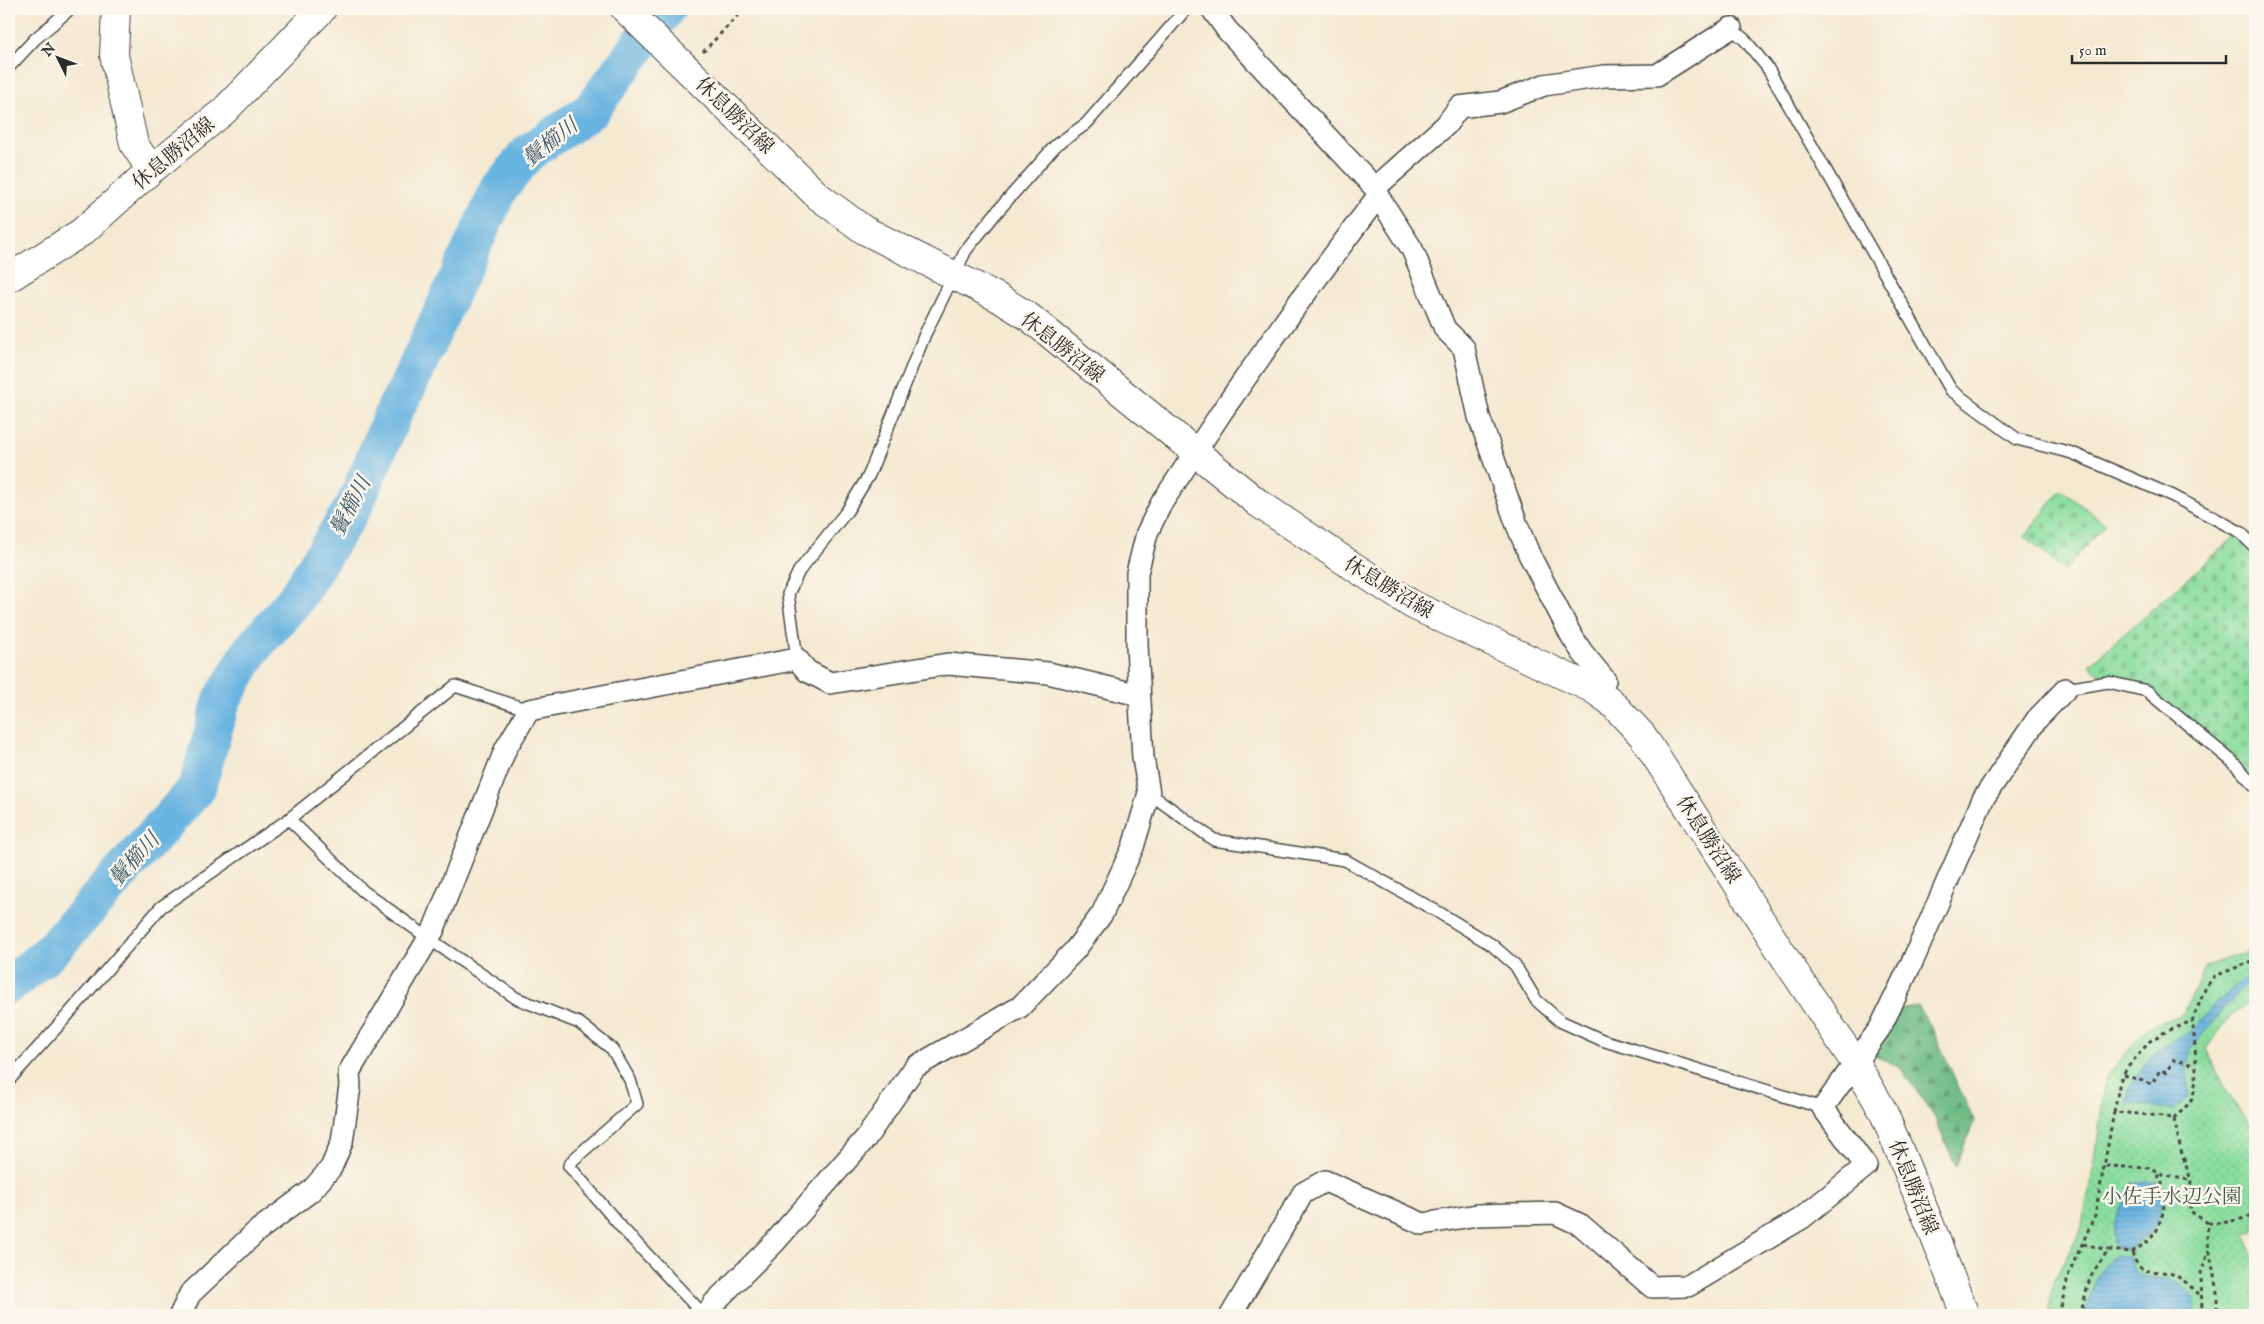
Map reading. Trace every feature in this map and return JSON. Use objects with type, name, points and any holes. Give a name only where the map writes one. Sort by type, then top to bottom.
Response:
[{"type":"main road","points":[[116,9],[114,55],[134,144],[151,170]]},
{"type":"main road","name":"休息勝沼線","points":[[11,273],[82,232],[151,170],[224,111],[322,9]]},
{"type":"main road","name":"休息勝沼線","points":[[625,9],[818,196],[864,230],[997,298],[1029,317],[1258,503],[1413,604],[1600,694],[1610,701],[1642,735],[1784,958],[1856,1064],[1883,1111],[1931,1227],[1964,1315]]},
{"type":"street","points":[[1212,9],[1227,30],[1377,192],[1412,249],[1445,328],[1464,348],[1479,418],[1517,525],[1571,635],[1605,680],[1600,694]]},
{"type":"street","points":[[706,1315],[714,1303],[774,1243],[866,1138],[915,1067],[1020,1006],[1075,950],[1102,914],[1133,848],[1149,793],[1143,758],[1139,695],[1137,573],[1147,534],[1162,504],[1195,452],[1377,192],[1446,124],[1459,107],[1500,102],[1544,85],[1604,76],[1657,75],[1731,28]]},
{"type":"street","points":[[180,1315],[190,1294],[258,1231],[311,1190],[332,1168],[342,1142],[350,1086],[349,1072],[428,938],[506,748],[529,710],[797,659],[807,671],[830,683],[948,664],[1048,673],[1139,695]]},
{"type":"street","points":[[1231,1315],[1302,1193],[1325,1180],[1424,1224],[1477,1215],[1555,1213],[1581,1225],[1652,1287],[1688,1286],[1802,1218],[1866,1166],[1823,1108],[1880,1028],[1914,958],[1983,799],[2037,719],[2066,689]]},
{"type":"lane","points":[[9,66],[34,39],[70,9]]},
{"type":"lane","points":[[797,659],[788,594],[799,571],[847,511],[869,475],[925,334],[966,250],[1056,145],[1086,124],[1186,9]]},
{"type":"lane","points":[[1731,28],[1745,40],[1767,67],[1951,390],[2017,439],[2072,453],[2173,496],[2240,532],[2255,547]]},
{"type":"lane","points":[[2066,689],[2108,682],[2147,691],[2234,762],[2255,786]]},
{"type":"lane","points":[[9,1080],[161,907],[289,819],[455,686],[529,710]]},
{"type":"lane","points":[[1149,793],[1214,840],[1345,860],[1438,912],[1492,945],[1515,965],[1536,1000],[1560,1021],[1602,1040],[1823,1108]]},
{"type":"lane","points":[[289,819],[363,891],[428,938],[516,998],[579,1023],[612,1049],[630,1080],[637,1104],[574,1159],[569,1166],[622,1228],[706,1315]]},
{"type":"path","points":[[684,66],[744,9]]},
{"type":"path","points":[[2174,1119],[2192,1099],[2196,1048],[2192,1021],[2206,987],[2215,976],[2255,960]]},
{"type":"path","points":[[2059,1315],[2069,1273],[2084,1244],[2095,1215],[2106,1166],[2117,1094],[2124,1075],[2150,1042],[2162,1033],[2192,1021]]},
{"type":"path","points":[[2124,1075],[2152,1084],[2160,1070],[2166,1072],[2174,1060],[2195,1065]]},
{"type":"path","points":[[2114,1112],[2163,1116],[2174,1119]]},
{"type":"path","points":[[2174,1119],[2180,1151],[2191,1180],[2190,1210],[2208,1223],[2222,1223],[2255,1216]]},
{"type":"path","points":[[2106,1166],[2149,1168],[2165,1176],[2191,1180]]},
{"type":"path","points":[[2084,1244],[2108,1250],[2132,1252],[2149,1240],[2157,1230],[2164,1210],[2162,1182],[2155,1171]]},
{"type":"path","points":[[2208,1223],[2207,1237],[2217,1292],[2217,1315]]},
{"type":"path","points":[[2080,1315],[2090,1278],[2108,1250]]},
{"type":"path","points":[[2202,1315],[2201,1273],[2210,1250]]},
{"type":"path","points":[[2132,1252],[2139,1268],[2147,1272],[2170,1273],[2185,1282],[2201,1296]]},
{"type":"green space","points":[[2061,490],[2106,524],[2064,571],[2025,536]]},
{"type":"green space","points":[[2240,532],[2255,547],[2255,786],[2147,691],[2108,682],[2089,665]]},
{"type":"green space","name":"小佐手水辺公園","points":[[2255,949],[2255,997],[2231,1016],[2206,1049],[2226,1090],[2255,1133],[2255,1232],[2246,1235],[2255,1269],[2255,1315],[2048,1315],[2054,1280],[2081,1230],[2095,1159],[2106,1077],[2148,1027],[2183,1014],[2206,966]]},
{"type":"green space","points":[[1917,1006],[1931,1026],[1974,1121],[1956,1167],[1935,1118],[1899,1066],[1872,1055],[1897,1009]]},
{"type":"water","points":[[2238,984],[2243,986],[2191,1048],[2187,1066],[2189,1097],[2175,1110],[2127,1103],[2130,1087],[2146,1062],[2157,1051],[2194,1029],[2212,1007]]},
{"type":"water","points":[[2145,1181],[2157,1183],[2161,1194],[2161,1213],[2158,1220],[2146,1237],[2129,1250],[2115,1248],[2113,1233],[2115,1222],[2130,1191],[2131,1184]]},
{"type":"water","points":[[2114,1255],[2129,1256],[2135,1273],[2147,1277],[2170,1280],[2183,1285],[2195,1299],[2195,1315],[2084,1315],[2097,1277]]},
{"type":"waterway","name":"鬢櫛川","points":[[9,985],[49,953],[197,788],[222,700],[252,649],[294,601],[355,504],[396,407],[406,390],[499,189],[528,153],[590,111],[666,9]]},
{"type":"waterway","points":[[2241,985],[2255,975]]}]
